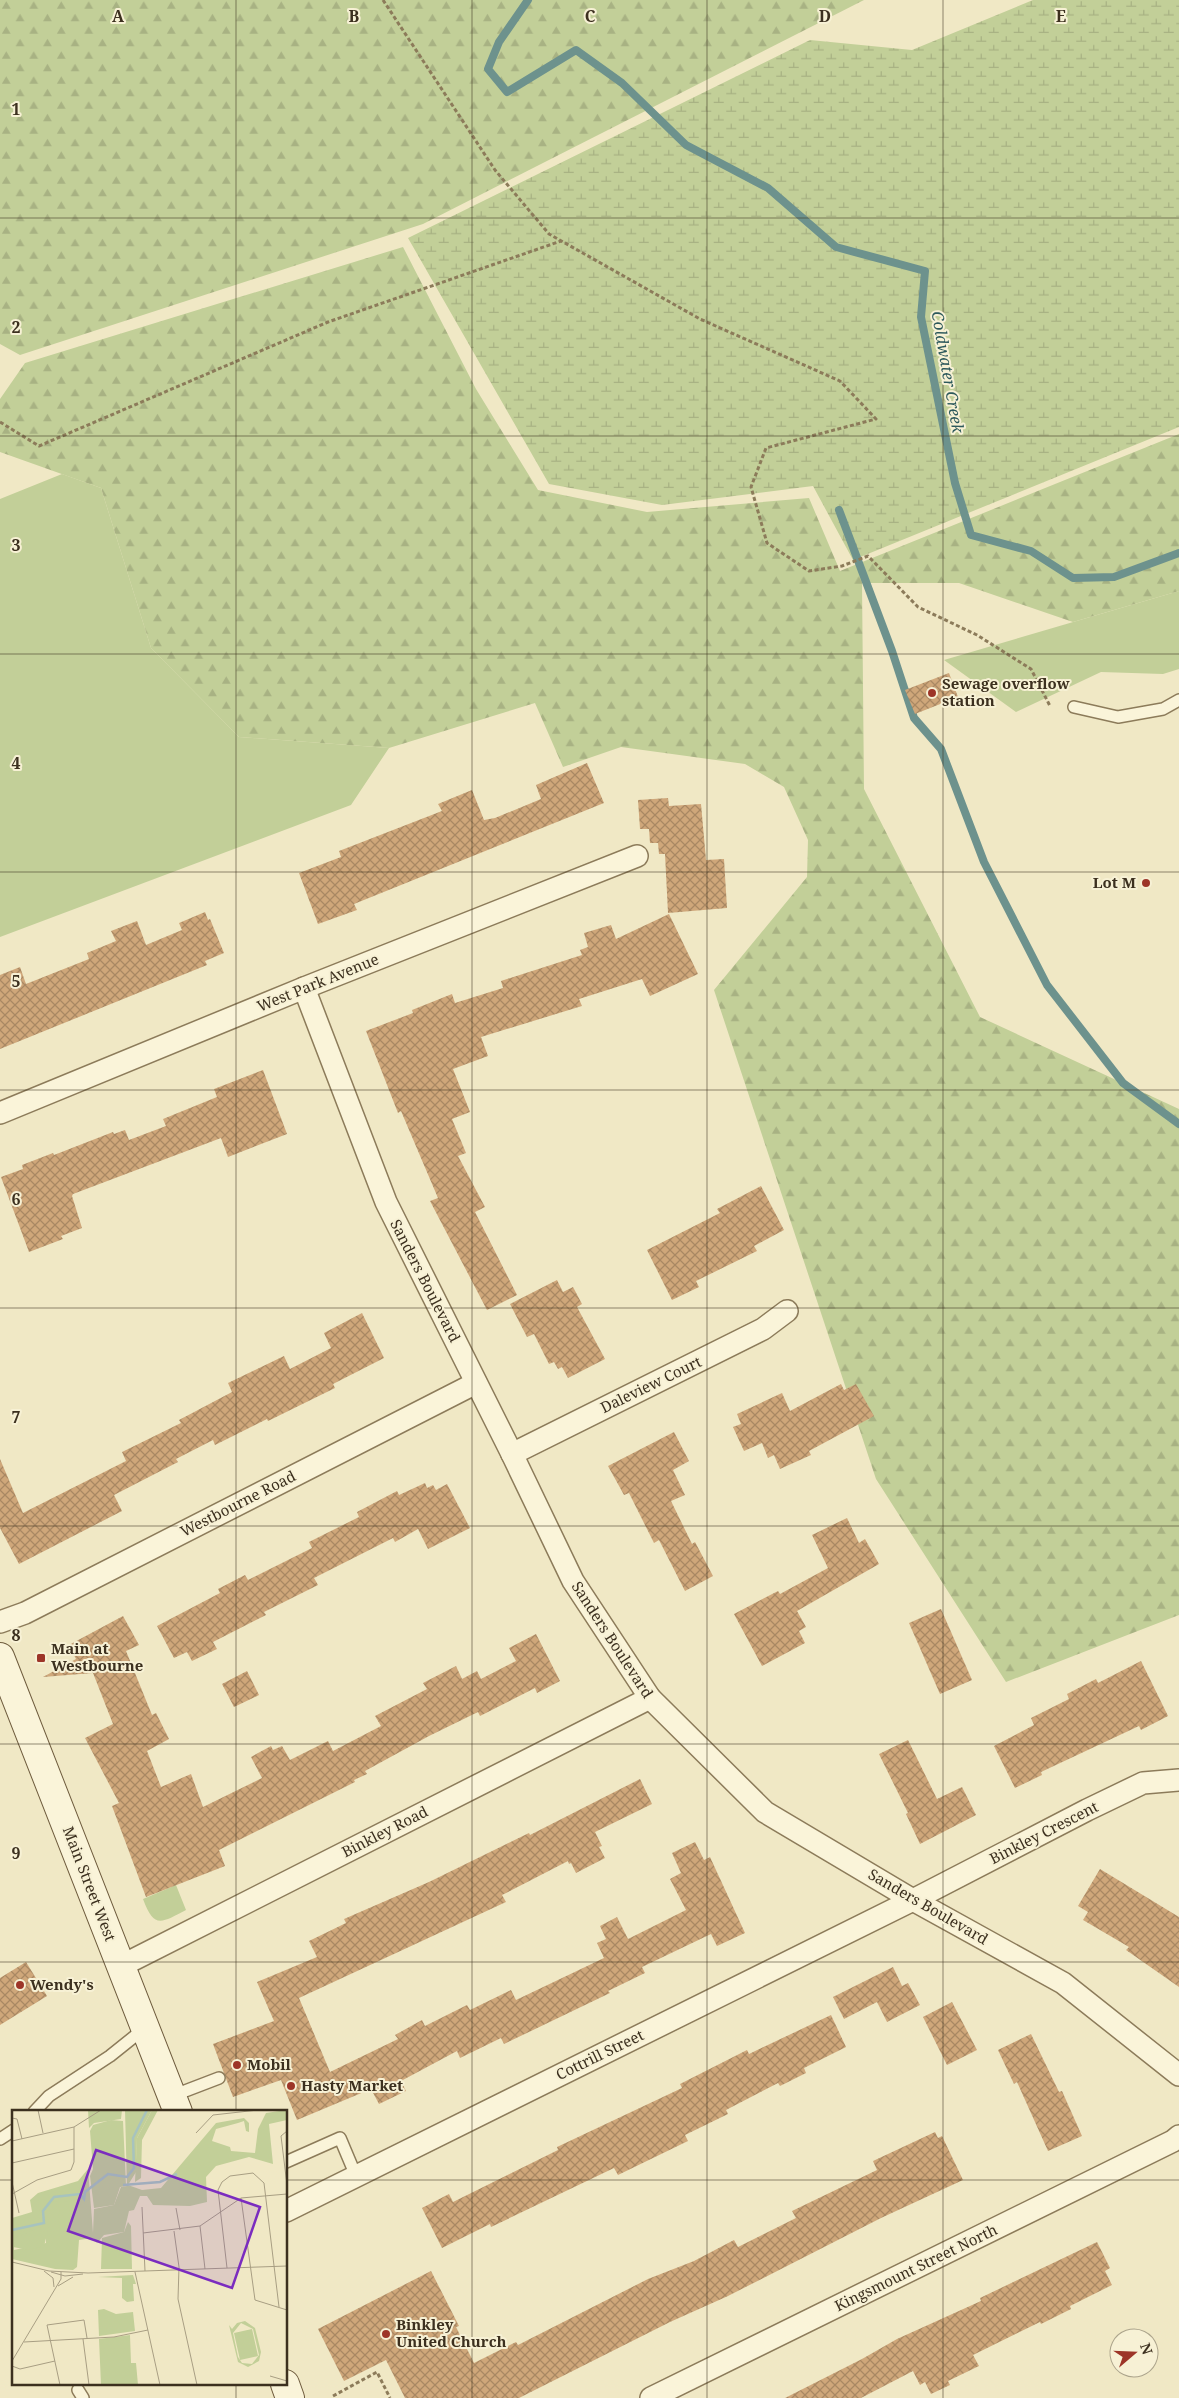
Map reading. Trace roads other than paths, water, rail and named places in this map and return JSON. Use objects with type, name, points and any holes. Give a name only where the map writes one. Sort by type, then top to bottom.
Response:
[{"type":"main road","name":"Main Street West","points":[[0,1656],[175,2104]]},
{"type":"main road","points":[[286,2386],[290,2398]]},
{"type":"street","name":"West Park Avenue","points":[[0,1113],[304,988],[637,856]]},
{"type":"street","name":"Sanders Boulevard","points":[[304,988],[386,1202],[573,1581],[650,1698],[765,1812],[913,1900],[1063,1983],[1179,2075]]},
{"type":"street","name":"Daleview Court","points":[[512,1454],[763,1329],[787,1311]]},
{"type":"street","name":"Westbourne Road","points":[[0,1622],[25,1613],[476,1383]]},
{"type":"street","name":"Binkley Road","points":[[121,1966],[650,1698]]},
{"type":"street","name":"Binkley Crescent","points":[[913,1900],[1143,1783],[1179,1780]]},
{"type":"street","name":"Cottrill Street","points":[[288,2210],[913,1900]]},
{"type":"street","name":"Kingsmount Street North","points":[[651,2398],[1173,2141],[1179,2136]]},
{"type":"lane","points":[[1074,708],[1118,717],[1163,709],[1179,700]]},
{"type":"lane","points":[[36,2110],[49,2096],[110,2056],[145,2028]]},
{"type":"lane","points":[[175,2104],[219,2078]]},
{"type":"lane","points":[[0,2139],[12,2131]]},
{"type":"lane","points":[[288,2161],[340,2138],[356,2176]]},
{"type":"waterway","name":"Coldwater Creek","points":[[528,0],[499,42],[488,69],[507,92],[576,50],[622,83],[686,145],[768,188],[836,247],[925,271],[921,317],[955,483],[971,535],[1031,551],[1073,578],[1114,577],[1179,553]]},
{"type":"waterway","points":[[839,510],[892,651],[914,718],[941,749],[984,862],[1047,985],[1123,1083],[1179,1124]]},
{"type":"place","name":"Sewage overflow station","points":[[932,693]]},
{"type":"place","name":"Lot M","points":[[1146,883]]},
{"type":"place","name":"Main at Westbourne","points":[[41,1658]]},
{"type":"place","name":"Wendy's","points":[[20,1985]]},
{"type":"place","name":"Mobil","points":[[237,2065]]},
{"type":"place","name":"Hasty Market","points":[[291,2086]]},
{"type":"place","name":"Binkley United Church","points":[[386,2334]]}]
